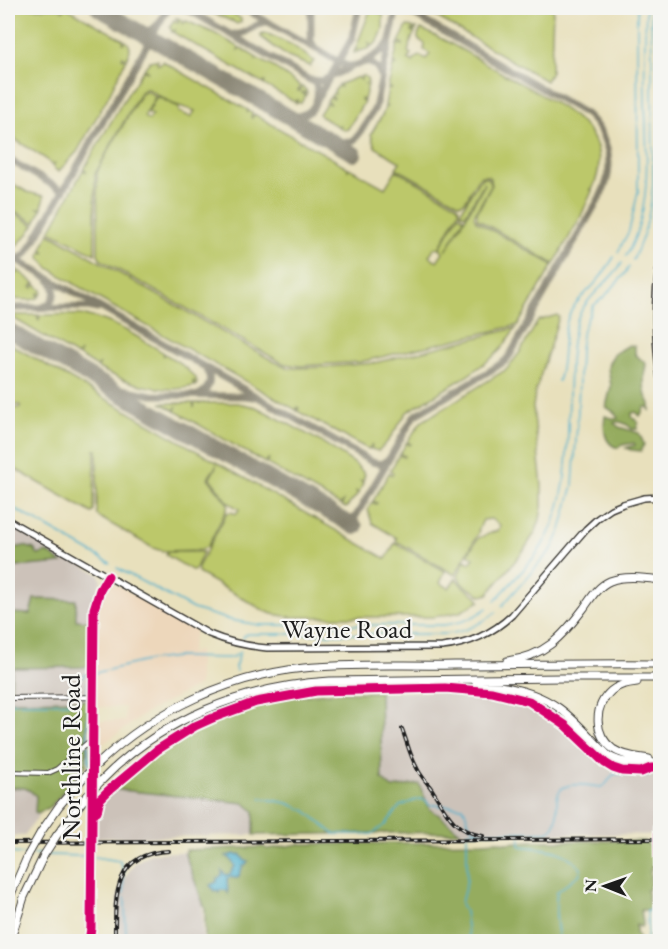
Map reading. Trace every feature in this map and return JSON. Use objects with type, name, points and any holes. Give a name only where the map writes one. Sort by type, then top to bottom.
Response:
[{"type":"highway","points":[[391,666],[422,663],[495,662],[527,657],[544,650],[559,638],[597,590],[606,583],[624,578],[660,580]]},
{"type":"highway","points":[[8,901],[28,855],[41,832],[59,806],[84,777],[122,743],[157,718],[194,698],[227,685],[295,669],[319,667],[660,663]]},
{"type":"highway","points":[[392,680],[490,684],[522,690],[560,709],[613,759],[631,763],[660,763]]},
{"type":"highway","points":[[10,942],[24,897],[44,855],[70,816],[101,781],[130,754],[193,715],[266,689],[304,683],[392,680],[660,680]]},
{"type":"highway","points":[[660,680],[635,682],[617,687],[601,704],[598,716],[601,734],[612,748],[623,754],[660,763]]},
{"type":"main road","points":[[660,262],[655,300],[660,379]]},
{"type":"main road","name":"Wayne Road","points":[[8,520],[209,634],[225,640],[239,644],[277,648],[431,647],[454,646],[487,634],[508,618],[598,518],[611,509],[634,500],[660,497]]},
{"type":"street","name":"Northline Road","points":[[89,942],[94,609],[100,590],[108,576]]},
{"type":"street","points":[[8,698],[93,698]]},
{"type":"street","points":[[8,772],[48,773],[57,770],[92,739]]},
{"type":"street","points":[[660,786],[660,942]]},
{"type":"shaded area","points":[[8,524],[93,571],[99,575],[101,580],[92,613],[90,752],[57,790],[24,836],[8,836]]},
{"type":"shaded area","points":[[106,584],[120,586],[196,629],[190,654],[199,650],[199,685],[149,711],[93,751],[93,721],[125,721],[125,707],[94,707],[96,610]]},
{"type":"shaded area","points":[[380,692],[483,692],[528,703],[565,729],[611,770],[620,773],[657,775],[658,835],[460,832],[430,809],[419,784],[392,788],[382,779]]},
{"type":"shaded area","points":[[111,789],[244,803],[254,811],[254,835],[93,838],[93,803]]},
{"type":"shaded area","points":[[202,851],[203,941],[122,942],[118,926],[117,899],[121,883],[134,864],[154,853]]},
{"type":"green space","points":[[8,8],[64,8],[62,10],[64,10],[67,8],[124,40],[123,43],[126,41],[129,45],[127,59],[123,56],[122,58],[126,60],[108,97],[77,152],[58,172],[53,167],[55,163],[52,166],[46,159],[8,135]]},
{"type":"green space","points":[[205,8],[225,8],[241,19],[241,22],[237,24],[232,19],[231,21]]},
{"type":"green space","points":[[371,8],[377,10],[379,8],[383,13],[379,13],[383,14],[383,29],[374,45],[369,43],[370,48],[354,53],[355,49],[358,49],[356,47]]},
{"type":"green space","points":[[434,8],[553,8],[551,72],[546,81],[430,13]]},
{"type":"green space","points":[[176,18],[183,20],[183,24],[186,21],[214,33],[239,47],[238,50],[241,48],[257,58],[256,60],[259,59],[275,68],[300,86],[298,91],[302,87],[306,90],[307,93],[302,93],[306,95],[301,103],[296,103],[298,100],[295,102],[264,85],[265,82],[263,84],[174,33],[175,30],[172,32],[170,27],[174,20],[177,23],[179,22]]},
{"type":"green space","points":[[407,26],[413,27],[413,32],[417,28],[408,52],[411,54],[408,59],[413,62],[421,56],[426,59],[430,54],[424,50],[425,44],[418,39],[421,29],[452,44],[549,100],[583,124],[590,133],[597,146],[599,161],[597,175],[581,216],[554,264],[477,219],[477,213],[492,185],[489,177],[479,178],[467,199],[460,204],[396,168],[400,162],[375,147],[371,134],[385,106],[388,107],[385,105],[388,89],[392,89],[388,87],[393,66],[396,65],[393,64],[398,44],[403,45],[399,42]]},
{"type":"green space","points":[[263,33],[292,45],[314,61],[310,66],[288,57],[261,37]]},
{"type":"green space","points":[[158,60],[157,64],[162,61],[248,110],[247,113],[249,111],[252,113],[252,118],[254,114],[347,167],[348,170],[349,168],[385,188],[396,170],[457,205],[459,211],[439,248],[434,248],[429,256],[437,261],[443,252],[440,248],[459,215],[464,218],[446,251],[485,184],[465,215],[460,213],[478,182],[485,177],[490,180],[491,186],[475,213],[476,221],[553,265],[518,325],[360,362],[300,366],[285,364],[101,260],[98,254],[97,173],[142,92],[147,91],[155,97],[144,117],[149,120],[152,115],[148,113],[157,96],[173,105],[179,107],[179,112],[191,117],[195,111],[173,104],[148,89],[140,92],[95,174],[95,254],[50,231],[83,170],[87,172],[84,169],[122,103],[143,70],[148,72],[144,69],[150,61]]},
{"type":"green space","points":[[361,76],[367,78],[368,83],[365,84],[368,85],[364,100],[361,99],[364,102],[348,129],[340,128],[341,125],[339,127],[321,117],[319,114],[326,103],[330,104],[327,101],[330,97],[334,98],[331,96],[335,94],[334,91],[339,85],[341,88],[340,84],[358,77],[361,80]]},
{"type":"green space","points":[[8,181],[27,192],[44,196],[42,208],[38,208],[41,210],[35,223],[8,207]]},
{"type":"green space","points":[[8,209],[34,225],[17,245],[10,244],[11,239],[8,243]]},
{"type":"green space","points":[[49,233],[275,362],[290,368],[374,363],[516,328],[493,357],[467,376],[407,412],[388,441],[378,451],[371,449],[372,444],[369,449],[364,447],[297,411],[298,407],[296,410],[49,268],[40,258],[41,251],[45,252],[42,249]]},
{"type":"green space","points":[[8,264],[17,269],[15,273],[19,271],[34,283],[31,287],[33,288],[35,284],[42,290],[40,296],[38,293],[38,298],[8,299]]},
{"type":"green space","points":[[66,314],[101,319],[129,332],[164,353],[163,356],[165,354],[180,363],[196,378],[197,384],[195,386],[193,381],[193,386],[169,389],[144,386],[120,378],[98,368],[100,364],[97,367],[79,356],[80,352],[77,356],[8,315],[38,315],[38,320],[40,315]]},
{"type":"green space","points":[[557,315],[559,317],[535,393],[533,407],[542,486],[540,519],[536,531],[524,550],[488,594],[482,596],[462,584],[458,575],[465,560],[470,563],[474,558],[468,554],[478,538],[499,530],[500,525],[491,519],[483,520],[479,532],[455,575],[396,541],[397,538],[372,523],[368,510],[372,502],[377,503],[373,501],[389,473],[392,475],[390,471],[399,455],[405,456],[400,454],[406,443],[411,444],[407,442],[421,422],[507,369],[538,321]]},
{"type":"green space","points":[[8,343],[386,559],[395,543],[445,571],[440,583],[449,588],[456,578],[480,601],[460,612],[434,617],[290,617],[263,610],[198,573],[198,567],[227,513],[236,514],[239,509],[229,503],[210,478],[216,466],[208,478],[228,504],[207,547],[201,550],[162,551],[97,515],[97,450],[95,450],[94,511],[92,513],[8,465],[8,408],[21,408],[20,405],[8,405]]},
{"type":"green space","points":[[629,345],[635,346],[635,354],[646,364],[644,388],[650,410],[645,407],[640,416],[636,412],[632,413],[632,417],[638,422],[637,429],[632,429],[621,422],[614,423],[619,427],[639,433],[644,444],[641,451],[626,448],[635,445],[634,443],[618,448],[613,446],[607,440],[604,426],[605,416],[618,418],[606,407],[611,386],[609,363],[614,354]]},
{"type":"green space","points":[[161,403],[193,403],[194,408],[195,403],[238,403],[256,407],[325,444],[354,463],[365,474],[363,481],[359,480],[363,483],[359,493],[355,491],[358,494],[346,508],[342,506],[343,502],[340,505],[267,464],[269,459],[265,463],[175,411],[177,406],[174,410]]},
{"type":"green space","points":[[24,546],[34,549],[38,555],[47,552],[62,563],[16,567],[8,570],[8,549]]},
{"type":"green space","points":[[167,552],[203,552],[193,571],[166,555]]},
{"type":"green space","points":[[34,599],[76,600],[76,620],[89,621],[90,665],[12,668],[11,694],[8,694],[8,613],[30,614]]},
{"type":"green space","points":[[339,692],[380,692],[382,779],[392,788],[419,784],[430,809],[460,832],[254,835],[254,811],[244,803],[111,789],[154,754],[219,717],[288,698]]},
{"type":"green space","points":[[88,700],[86,765],[51,806],[38,814],[35,813],[36,796],[24,788],[8,788],[8,701]]},
{"type":"green space","points":[[497,841],[505,843],[644,841],[656,855],[650,871],[650,889],[647,890],[649,904],[652,907],[651,912],[641,910],[643,923],[641,927],[636,925],[638,941],[205,942],[205,909],[185,854],[186,850],[264,847],[267,849],[299,844]]},
{"type":"water","points":[[240,854],[245,861],[248,861],[246,865],[243,866],[238,878],[227,878],[228,893],[226,890],[219,890],[219,893],[214,891],[210,885],[217,882],[222,871],[226,875],[230,874],[235,866],[226,856]]},
{"type":"waterway","points":[[618,252],[629,231],[638,192],[637,8]]},
{"type":"waterway","points":[[626,256],[635,237],[645,198],[646,8]]},
{"type":"waterway","points":[[633,260],[647,223],[653,183],[652,8]]},
{"type":"waterway","points":[[558,381],[562,366],[565,329],[570,314],[576,303],[600,277],[614,257]]},
{"type":"waterway","points":[[495,601],[540,549],[557,514],[565,476],[570,358],[574,329],[591,297],[622,263]]},
{"type":"waterway","points":[[502,606],[552,549],[561,530],[573,485],[583,329],[593,306],[605,296],[629,267]]},
{"type":"waterway","points":[[8,505],[110,563]]},
{"type":"waterway","points":[[117,568],[193,609],[230,620],[259,625],[443,625],[466,620],[487,608]]},
{"type":"waterway","points":[[243,638],[248,634],[446,634],[472,627],[496,612]]},
{"type":"waterway","points":[[95,673],[151,660],[177,657],[228,658],[240,652]]},
{"type":"waterway","points":[[236,671],[239,655]]},
{"type":"waterway","points":[[82,677],[85,674]]},
{"type":"waterway","points":[[88,694],[89,674]]},
{"type":"waterway","points":[[73,693],[78,680]]},
{"type":"waterway","points":[[8,703],[69,703],[70,699]]},
{"type":"waterway","points":[[88,700],[88,739]]},
{"type":"waterway","points":[[88,744],[90,769]]},
{"type":"waterway","points":[[469,942],[465,912],[461,903],[467,880],[467,832],[547,832],[556,822],[558,794],[561,789],[575,785],[601,787],[614,774],[648,775],[653,770]]},
{"type":"waterway","points":[[90,777],[90,790]]},
{"type":"waterway","points":[[89,812],[90,798]]},
{"type":"waterway","points":[[261,798],[287,803],[306,811],[334,834],[372,834],[386,824],[400,806],[419,799],[426,800],[429,805],[463,807],[469,824],[479,831]]},
{"type":"waterway","points":[[88,840],[89,814]]},
{"type":"waterway","points":[[520,832],[520,846],[561,853],[581,869],[579,875],[557,892],[556,917],[560,942]]},
{"type":"waterway","points":[[8,853],[25,854]]},
{"type":"waterway","points":[[32,854],[43,854]]},
{"type":"waterway","points":[[47,855],[83,856]]},
{"type":"waterway","points":[[95,857],[120,861],[124,873]]},
{"type":"waterway","points":[[123,876],[124,894]]},
{"type":"waterway","points":[[125,898],[126,942]]},
{"type":"waterway","points":[[646,942],[647,911],[660,908]]},
{"type":"taxiway","points":[[15,258],[21,258],[28,252],[168,8]]},
{"type":"taxiway","points":[[185,8],[315,83],[317,98],[313,107],[297,116],[286,115]]},
{"type":"taxiway","points":[[243,8],[348,66],[371,58],[389,42]]},
{"type":"taxiway","points":[[311,8],[311,41],[315,48]]},
{"type":"taxiway","points":[[313,80],[322,81],[330,77],[352,38],[359,8]]},
{"type":"taxiway","points":[[327,139],[339,143],[354,140],[375,108],[397,8]]},
{"type":"taxiway","points":[[340,519],[350,520],[356,516],[414,416],[493,369],[510,355],[601,195],[608,173],[608,152],[605,141],[594,122],[586,114],[402,8]]},
{"type":"taxiway","points":[[234,34],[243,33],[267,22]]},
{"type":"taxiway","points":[[134,28],[149,30],[157,25]]},
{"type":"taxiway","points":[[361,63],[374,66],[379,70],[381,77]]},
{"type":"taxiway","points":[[319,96],[330,77],[351,67]]},
{"type":"taxiway","points":[[8,159],[63,191]]},
{"type":"taxiway","points":[[8,255],[372,462],[381,464],[387,460]]},
{"type":"taxiway","points":[[43,307],[53,299],[54,288],[50,280]]},
{"type":"taxiway","points":[[8,308],[88,307],[97,309]]},
{"type":"taxiway","points":[[198,395],[209,384],[209,376],[205,368]]},
{"type":"taxiway","points":[[94,379],[118,388],[152,395],[253,397]]},
{"type":"runway","points":[[98,8],[354,154]]},
{"type":"runway","points":[[8,330],[355,527]]},
{"type":"railway","points":[[402,729],[412,759],[447,814],[458,826],[473,834],[483,836]]},
{"type":"railway","points":[[8,843],[660,839]]},
{"type":"railway","points":[[115,942],[117,894],[127,869],[137,860],[150,854],[169,851]]},
{"type":"cycle path","points":[[89,942],[94,609],[100,590],[108,576]]},
{"type":"cycle path","points":[[97,812],[100,799],[108,791],[157,750],[195,726],[256,702],[316,691],[445,688],[492,692],[529,701],[565,725],[613,768],[641,772],[651,768],[660,768]]},
{"type":"cycle path","points":[[660,786],[660,942]]}]
